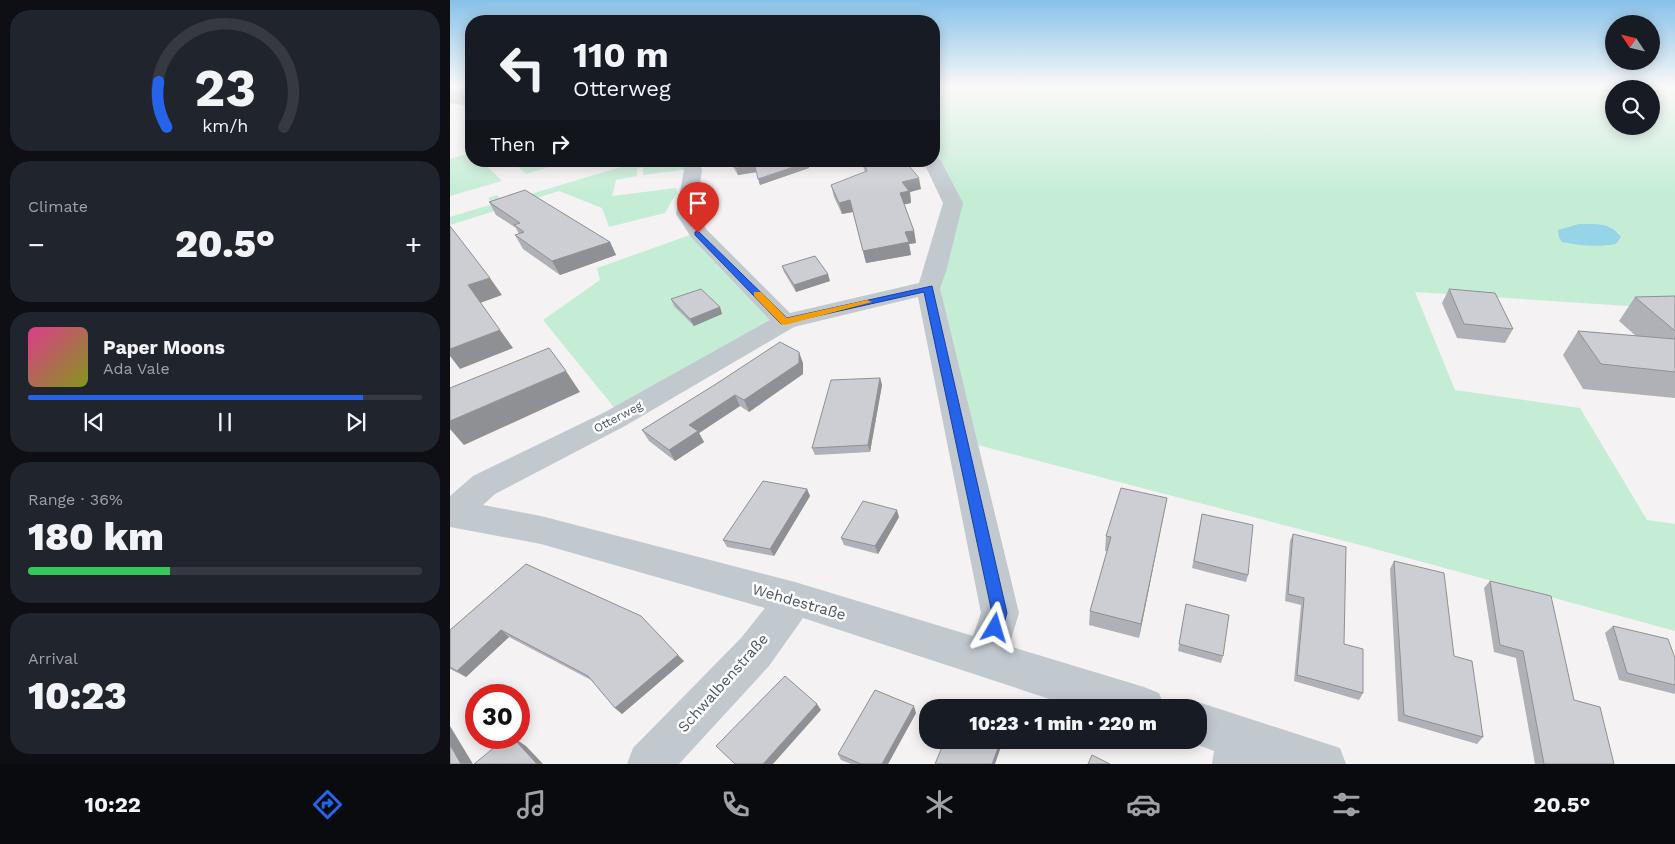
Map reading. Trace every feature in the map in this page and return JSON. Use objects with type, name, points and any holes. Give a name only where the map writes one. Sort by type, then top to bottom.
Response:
[{"type":"street","points":[[692,167],[686,214],[698,233],[785,322]]},
{"type":"street","points":[[935,167],[954,203],[935,272],[928,288],[1000,613],[985,659]]},
{"type":"street","name":"Otterweg","points":[[451,513],[484,485],[615,420],[785,322],[928,288]]},
{"type":"street","name":"Wehdestraße","points":[[451,513],[541,530],[795,599],[1115,699]]},
{"type":"street","name":"Schwalbenstraße","points":[[649,764],[754,652],[795,599]]},
{"type":"street","points":[[1207,730],[1236,750],[1324,764]]},
{"type":"green space","points":[[940,122],[1605,122],[1605,135],[1660,135],[1660,122],[1675,122],[1675,309],[1415,292],[1455,390],[1580,408],[1647,520],[1675,524],[1675,631],[1364,546],[966,442],[939,280],[960,201],[940,165]]},
{"type":"green space","points":[[465,155],[465,167],[488,167],[502,181],[450,196],[450,159]]},
{"type":"green space","points":[[518,167],[549,167],[526,174]]},
{"type":"green space","points":[[621,167],[643,167],[637,169],[637,176],[616,180],[612,196],[676,188],[677,192],[665,213],[609,227],[602,208],[559,191],[450,225],[450,217],[493,204],[488,198],[497,195],[504,202]]},
{"type":"green space","points":[[643,167],[688,167],[689,169],[643,175]]},
{"type":"green space","points":[[690,235],[774,323],[617,411],[543,320],[600,280],[597,268]]},
{"type":"water","points":[[1579,224],[1608,226],[1621,237],[1616,244],[1603,246],[1562,242],[1558,230]]},
{"type":"building","points":[[755,167],[793,167],[758,179]]},
{"type":"building","points":[[865,167],[910,167],[919,178],[902,182],[909,191],[900,193],[914,231],[905,232],[909,242],[863,251],[850,200],[839,203],[831,185],[867,171]]},
{"type":"building","points":[[525,190],[610,242],[552,261],[515,235],[524,232],[514,225],[520,223],[489,202]]},
{"type":"building","points":[[450,226],[490,278],[468,285],[500,330],[450,349]]},
{"type":"building","points":[[815,256],[828,274],[794,285],[782,266]]},
{"type":"building","points":[[701,289],[720,307],[690,319],[671,299]]},
{"type":"building","points":[[1449,289],[1495,293],[1513,329],[1464,324]]},
{"type":"building","points":[[1675,296],[1675,331],[1635,297]]},
{"type":"building","points":[[1578,331],[1675,339],[1675,372],[1601,364]]},
{"type":"building","points":[[780,342],[799,352],[799,363],[744,400],[735,395],[689,425],[698,431],[669,450],[642,430],[716,384]]},
{"type":"building","points":[[549,348],[566,371],[450,421],[450,388]]},
{"type":"building","points":[[880,378],[868,445],[812,448],[831,380]]},
{"type":"building","points":[[763,481],[807,489],[770,549],[723,540]]},
{"type":"building","points":[[1121,488],[1167,498],[1141,624],[1090,611],[1111,537],[1106,536]]},
{"type":"building","points":[[863,501],[897,510],[875,546],[841,538]]},
{"type":"building","points":[[1202,514],[1253,525],[1248,575],[1194,561]]},
{"type":"building","points":[[1293,534],[1346,547],[1344,644],[1363,649],[1363,693],[1297,675],[1304,598],[1288,594]]},
{"type":"building","points":[[1394,561],[1444,573],[1454,656],[1472,661],[1483,737],[1404,715]]},
{"type":"building","points":[[526,564],[641,616],[678,655],[615,708],[588,676],[501,630],[457,671],[450,667],[450,630]]},
{"type":"building","points":[[1490,581],[1551,596],[1574,700],[1600,707],[1614,764],[1544,764],[1523,651],[1500,645]]},
{"type":"building","points":[[1186,604],[1229,615],[1223,656],[1179,644]]},
{"type":"building","points":[[1613,626],[1668,639],[1675,658],[1675,685],[1627,673]]},
{"type":"building","points":[[785,676],[817,704],[763,764],[735,764],[716,746]]},
{"type":"building","points":[[875,690],[914,706],[882,764],[861,764],[838,754]]},
{"type":"building","points":[[450,745],[461,764],[450,764]]},
{"type":"building","points":[[492,749],[523,749],[537,764],[474,764]]},
{"type":"building","points":[[941,749],[998,749],[992,764],[935,764]]},
{"type":"building","points":[[1092,755],[1110,764],[1088,764]]},
{"type":"slow traffic","points":[[757,294],[785,322],[867,302]]},
{"type":"route","points":[[698,233],[785,322],[928,288],[1000,613],[995,628]]}]
